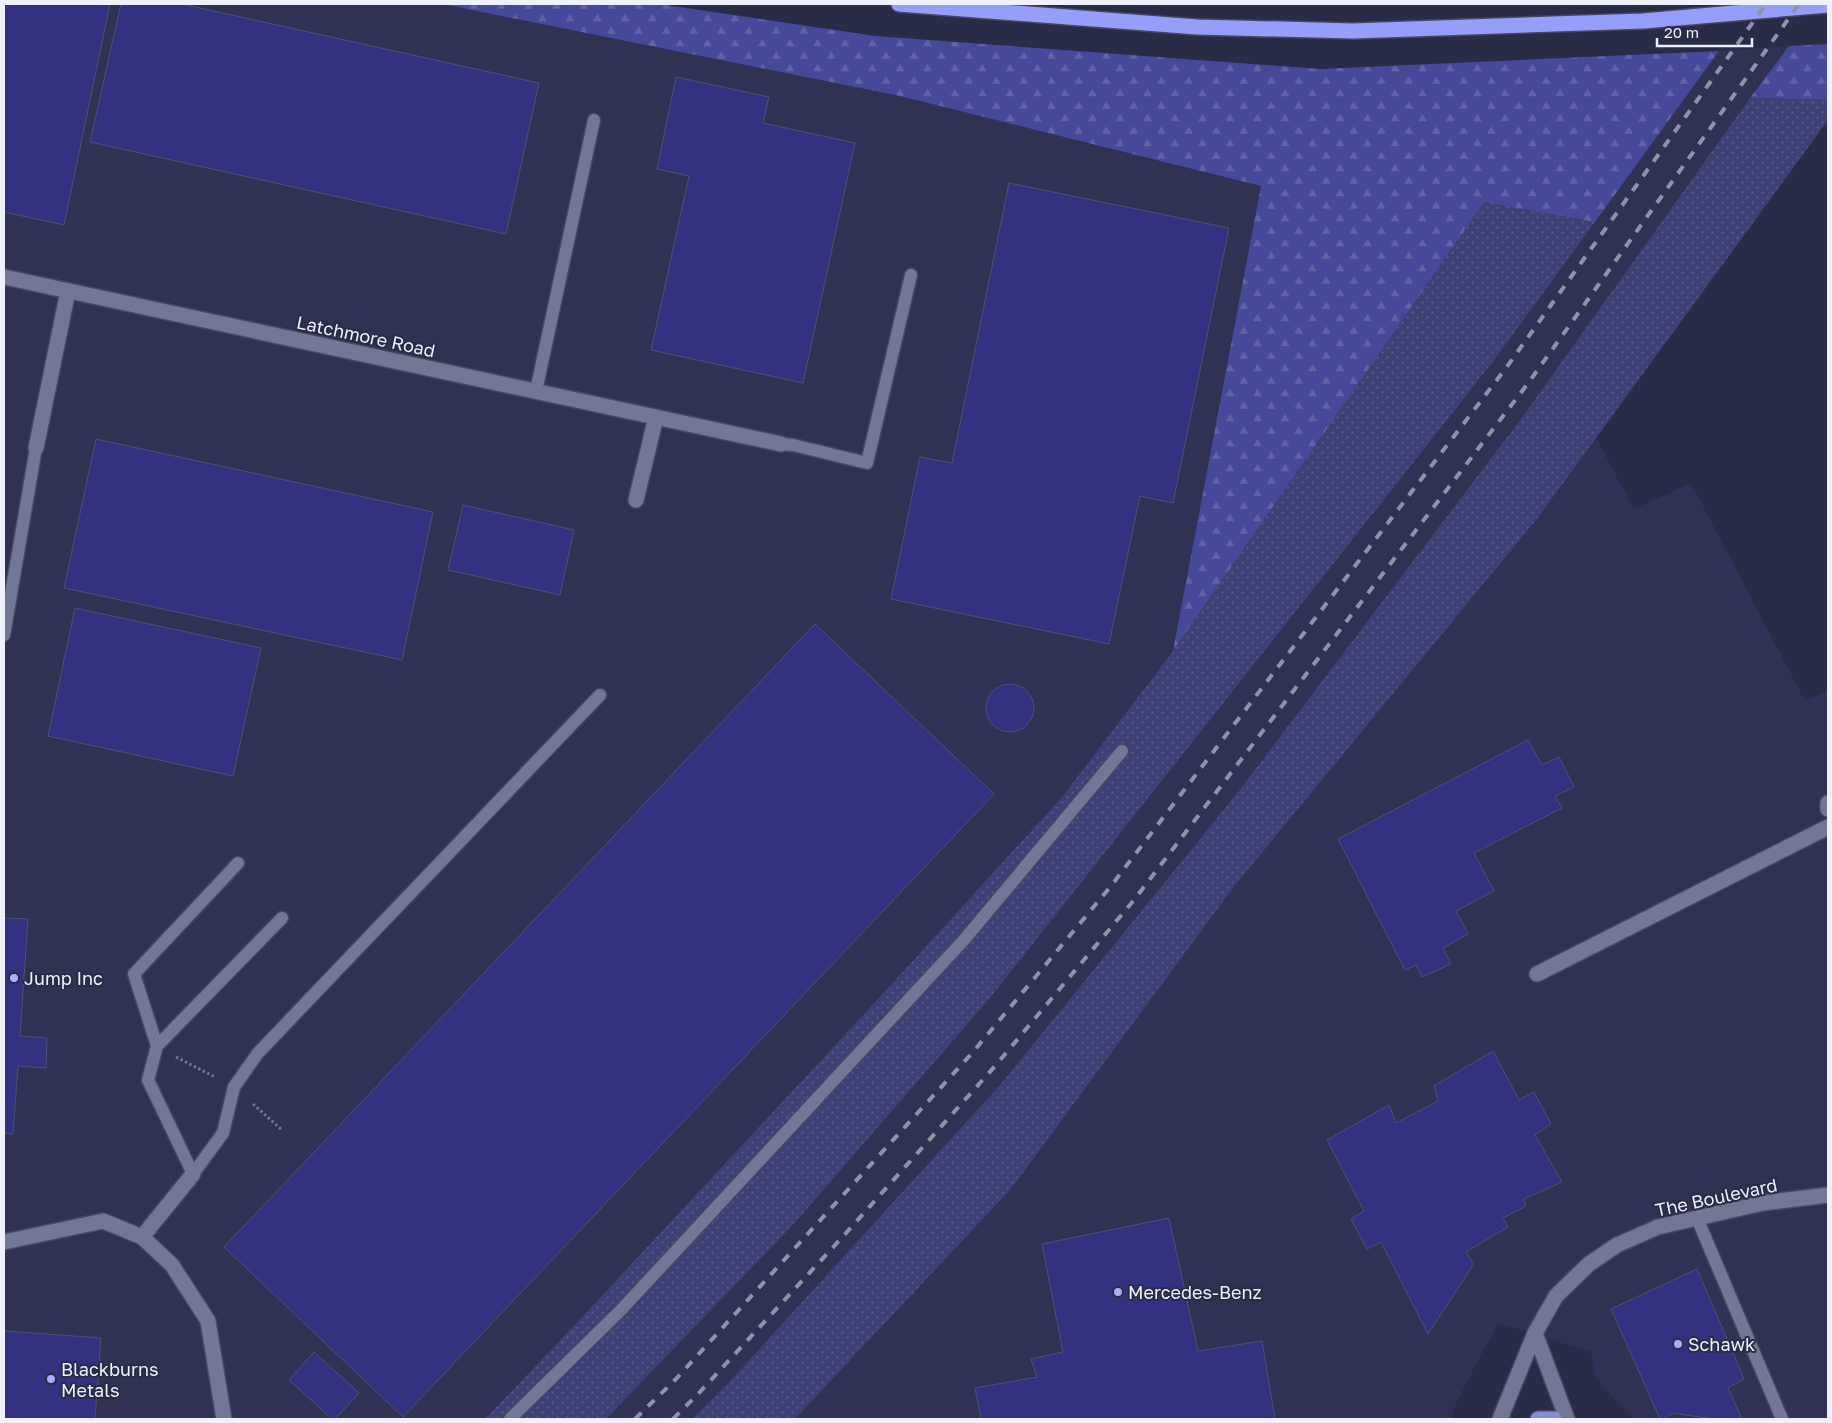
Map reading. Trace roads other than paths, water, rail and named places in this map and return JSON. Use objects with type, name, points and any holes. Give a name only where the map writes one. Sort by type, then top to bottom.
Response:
[{"type":"highway","points":[[899,4],[1197,27],[1353,31],[1644,21],[1828,5]]},
{"type":"main road","points":[[1538,1419],[1554,1419]]},
{"type":"street","name":"Latchmore Road","points":[[4,277],[781,444]]},
{"type":"street","points":[[36,448],[68,291]]},
{"type":"street","points":[[636,500],[656,417]]},
{"type":"street","points":[[1828,803],[1828,809]]},
{"type":"street","points":[[1537,974],[1828,827]]},
{"type":"street","points":[[142,1237],[193,1174]]},
{"type":"street","name":"The Boulevard","points":[[1500,1419],[1535,1333],[1556,1296],[1589,1264],[1617,1245],[1658,1226],[1763,1204],[1828,1194]]},
{"type":"street","points":[[4,1242],[103,1221],[142,1237],[172,1265],[208,1321],[224,1419]]},
{"type":"street","points":[[1535,1333],[1567,1419]]},
{"type":"lane","points":[[536,391],[594,120]]},
{"type":"lane","points":[[781,444],[793,445],[867,464],[911,275]]},
{"type":"lane","points":[[4,635],[36,448]]},
{"type":"lane","points":[[282,918],[157,1046],[148,1080],[193,1174],[223,1133],[234,1087],[258,1053],[600,695]]},
{"type":"lane","points":[[510,1419],[621,1310],[963,941],[1122,751]]},
{"type":"lane","points":[[157,1046],[134,974],[238,863]]},
{"type":"lane","points":[[1697,1218],[1782,1419]]},
{"type":"railway","points":[[635,1419],[676,1379],[973,1052],[1111,886],[1506,368],[1766,4]]},
{"type":"railway","points":[[673,1419],[847,1232],[996,1065],[1134,900],[1529,382],[1799,4]]},
{"type":"place","name":"Jump Inc","points":[[14,978]]},
{"type":"place","name":"Mercedes-Benz","points":[[1118,1292]]},
{"type":"place","name":"Schawk","points":[[1678,1344]]},
{"type":"place","name":"Blackburns Metals","points":[[51,1379]]}]
